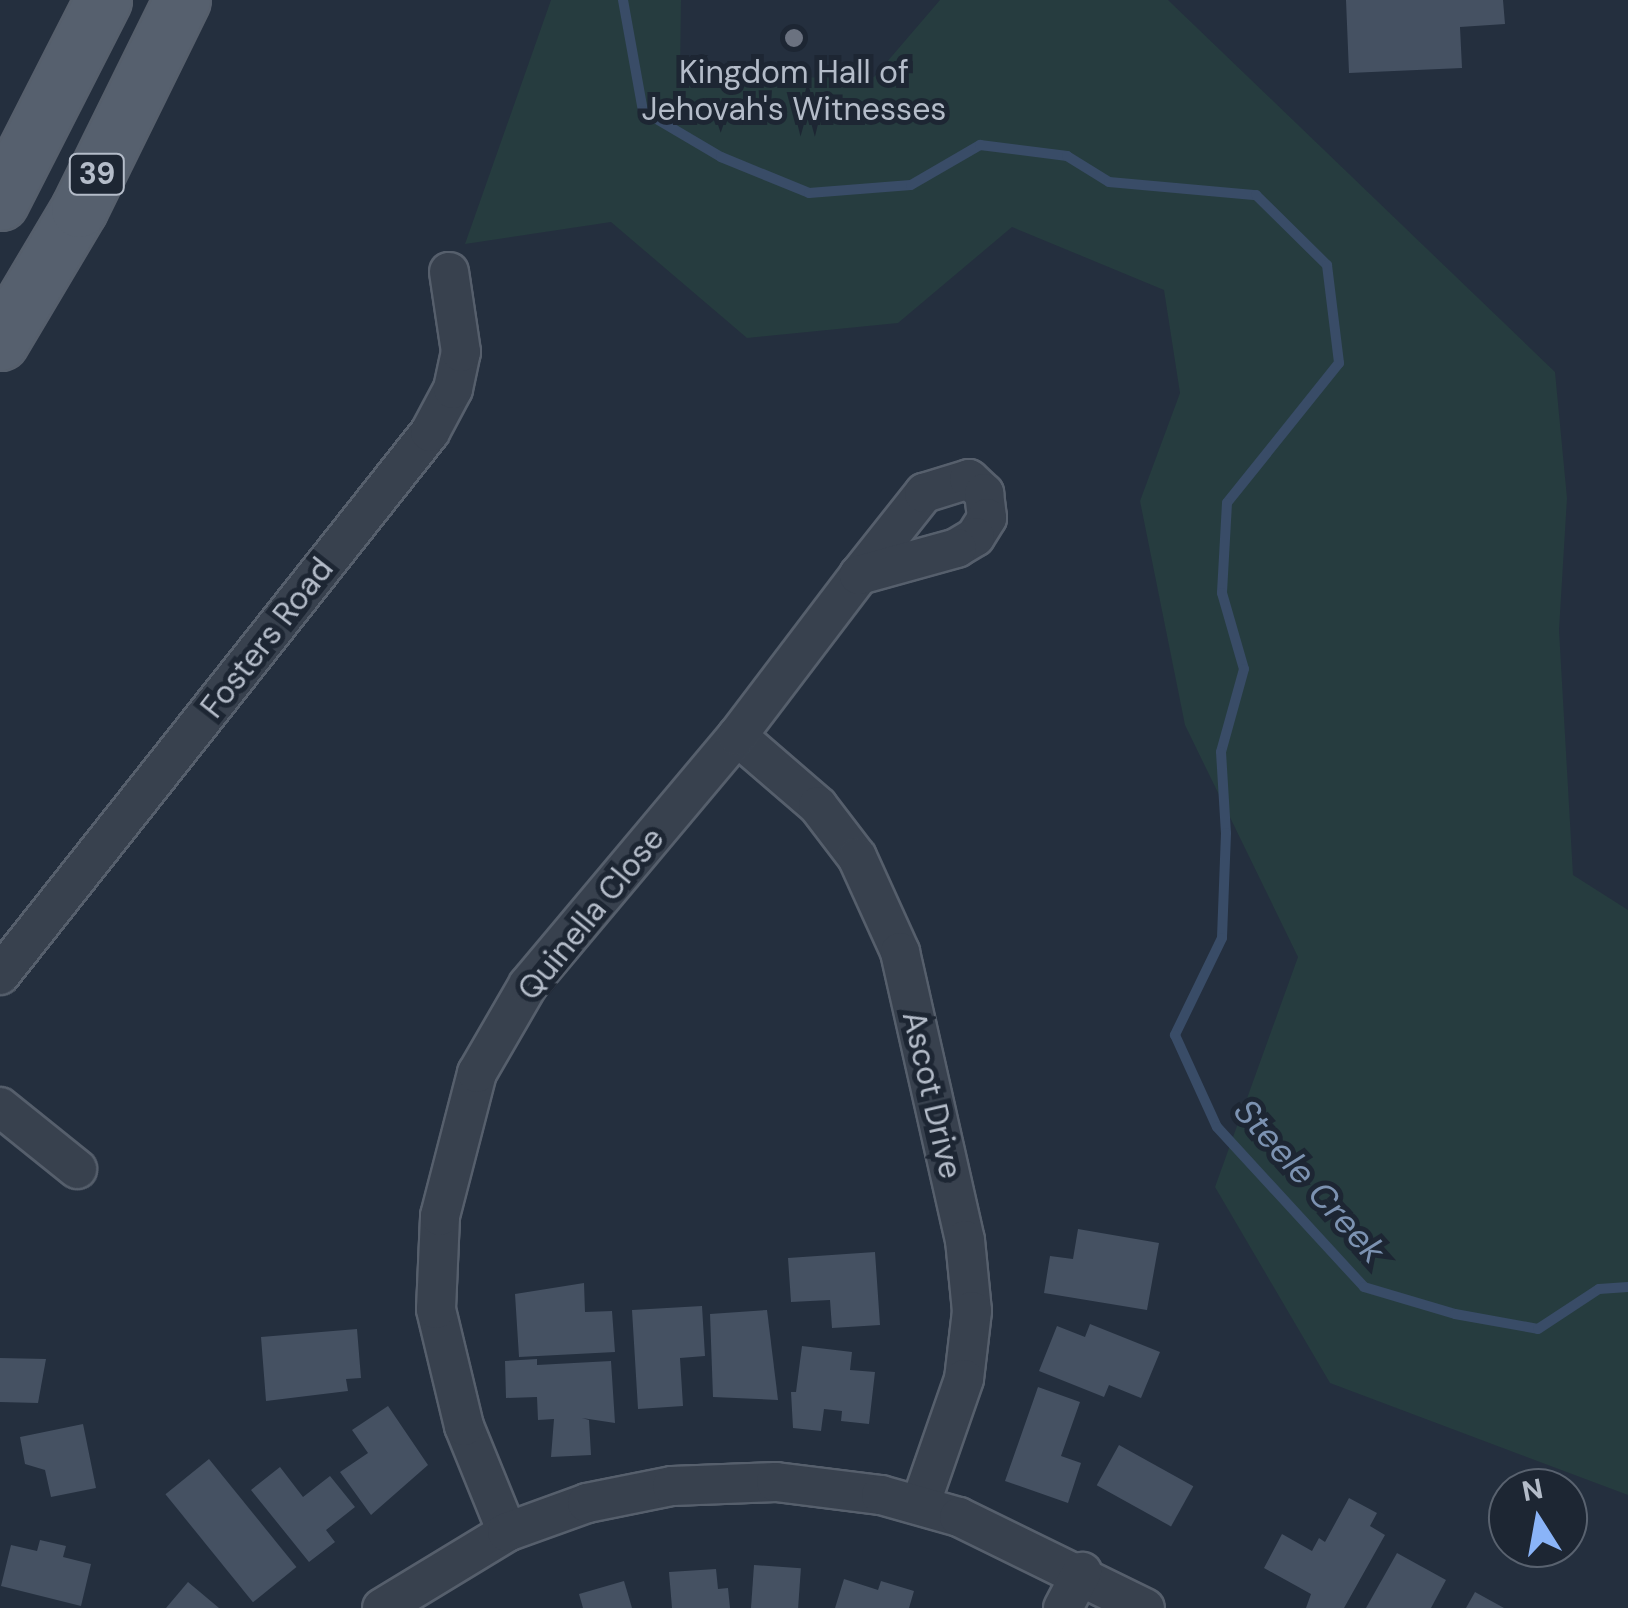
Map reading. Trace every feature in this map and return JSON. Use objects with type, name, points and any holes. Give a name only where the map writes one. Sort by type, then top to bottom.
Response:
[{"type":"main road","name":"39","points":[[0,202],[103,0]]},
{"type":"main road","name":"39","points":[[0,342],[80,209],[182,0]]},
{"type":"street","name":"Fosters Road","points":[[0,975],[430,432],[453,389],[462,352],[449,272]]},
{"type":"street","name":"Quinella Close","points":[[507,1532],[464,1426],[436,1309],[440,1216],[477,1073],[528,985],[737,736],[859,575]]},
{"type":"street","name":"Ascot Drive","points":[[737,736],[818,806],[857,857],[900,952],[965,1240],[972,1311],[964,1379],[920,1506]]},
{"type":"street","points":[[0,1108],[77,1168]]},
{"type":"street","points":[[382,1608],[507,1532],[587,1503],[705,1484],[808,1483],[920,1506],[999,1532],[1145,1608]]},
{"type":"street","points":[[1062,1608],[1082,1572]]},
{"type":"green space","points":[[551,0],[681,0],[680,76],[736,78],[874,77],[940,0],[1168,0],[1555,372],[1567,498],[1559,630],[1573,875],[1628,910],[1628,1495],[1588,1480],[1588,1468],[1556,1468],[1330,1383],[1215,1187],[1298,957],[1185,725],[1140,501],[1180,393],[1164,290],[1012,227],[898,323],[747,338],[611,222],[465,244]]},
{"type":"building","points":[[1346,0],[1503,0],[1505,24],[1460,27],[1462,68],[1349,73]]},
{"type":"building","points":[[1078,1229],[1159,1243],[1147,1310],[1044,1293],[1050,1256],[1073,1259]]},
{"type":"building","points":[[875,1252],[880,1325],[832,1328],[830,1300],[791,1302],[788,1258]]},
{"type":"building","points":[[584,1283],[585,1312],[612,1311],[615,1352],[519,1357],[515,1294]]},
{"type":"building","points":[[702,1306],[705,1356],[680,1358],[683,1406],[638,1409],[632,1310]]},
{"type":"building","points":[[767,1310],[778,1400],[713,1397],[710,1314]]},
{"type":"building","points":[[1090,1324],[1160,1352],[1141,1398],[1109,1385],[1104,1397],[1039,1371],[1057,1326],[1085,1337]]},
{"type":"building","points":[[357,1329],[361,1378],[346,1379],[348,1391],[266,1401],[261,1337]]},
{"type":"building","points":[[802,1346],[852,1352],[850,1370],[875,1372],[869,1424],[841,1421],[842,1411],[824,1409],[821,1431],[793,1428],[791,1392],[796,1392]]},
{"type":"building","points":[[0,1358],[46,1359],[38,1403],[0,1402]]},
{"type":"building","points":[[537,1359],[537,1365],[611,1361],[615,1423],[582,1418],[589,1420],[591,1455],[551,1457],[554,1419],[538,1420],[537,1397],[506,1398],[505,1361]]},
{"type":"building","points":[[1038,1387],[1080,1402],[1061,1456],[1081,1463],[1068,1503],[1005,1481]]},
{"type":"building","points":[[388,1406],[428,1465],[371,1515],[340,1472],[368,1453],[352,1430]]},
{"type":"building","points":[[83,1424],[96,1488],[51,1497],[45,1470],[25,1464],[20,1437]]},
{"type":"building","points":[[1119,1445],[1193,1486],[1171,1526],[1097,1485]]},
{"type":"building","points":[[209,1459],[296,1567],[253,1602],[165,1494]]},
{"type":"building","points":[[280,1467],[303,1497],[330,1476],[355,1507],[326,1530],[335,1542],[309,1562],[251,1490]]},
{"type":"building","points":[[1349,1498],[1377,1513],[1370,1526],[1385,1535],[1344,1608],[1306,1608],[1311,1594],[1264,1568],[1282,1534],[1312,1551],[1319,1538],[1325,1542]]},
{"type":"building","points":[[40,1540],[66,1546],[63,1557],[91,1564],[81,1606],[1,1586],[11,1545],[37,1551]]},
{"type":"building","points":[[1397,1553],[1446,1580],[1431,1608],[1366,1608]]},
{"type":"building","points":[[754,1565],[801,1568],[798,1608],[751,1608]]},
{"type":"building","points":[[716,1569],[718,1589],[728,1588],[730,1608],[672,1608],[669,1572]]},
{"type":"building","points":[[844,1579],[878,1590],[881,1581],[914,1591],[909,1608],[835,1608]]},
{"type":"building","points":[[624,1581],[632,1608],[583,1608],[579,1594]]},
{"type":"building","points":[[188,1582],[219,1608],[166,1608]]},
{"type":"building","points":[[1475,1592],[1504,1608],[1466,1608]]},
{"type":"waterway","name":"Steele Creek","points":[[623,0],[643,111],[721,157],[809,193],[911,185],[980,145],[1067,156],[1109,182],[1256,195],[1327,265],[1339,363],[1227,503],[1222,593],[1244,669],[1221,752],[1226,833],[1222,938],[1175,1035],[1217,1127],[1364,1287],[1455,1314],[1538,1329],[1599,1289],[1628,1287]]},
{"type":"place","name":"Kingdom Hall of Jehovah's Witnesses","points":[[794,38]]}]
